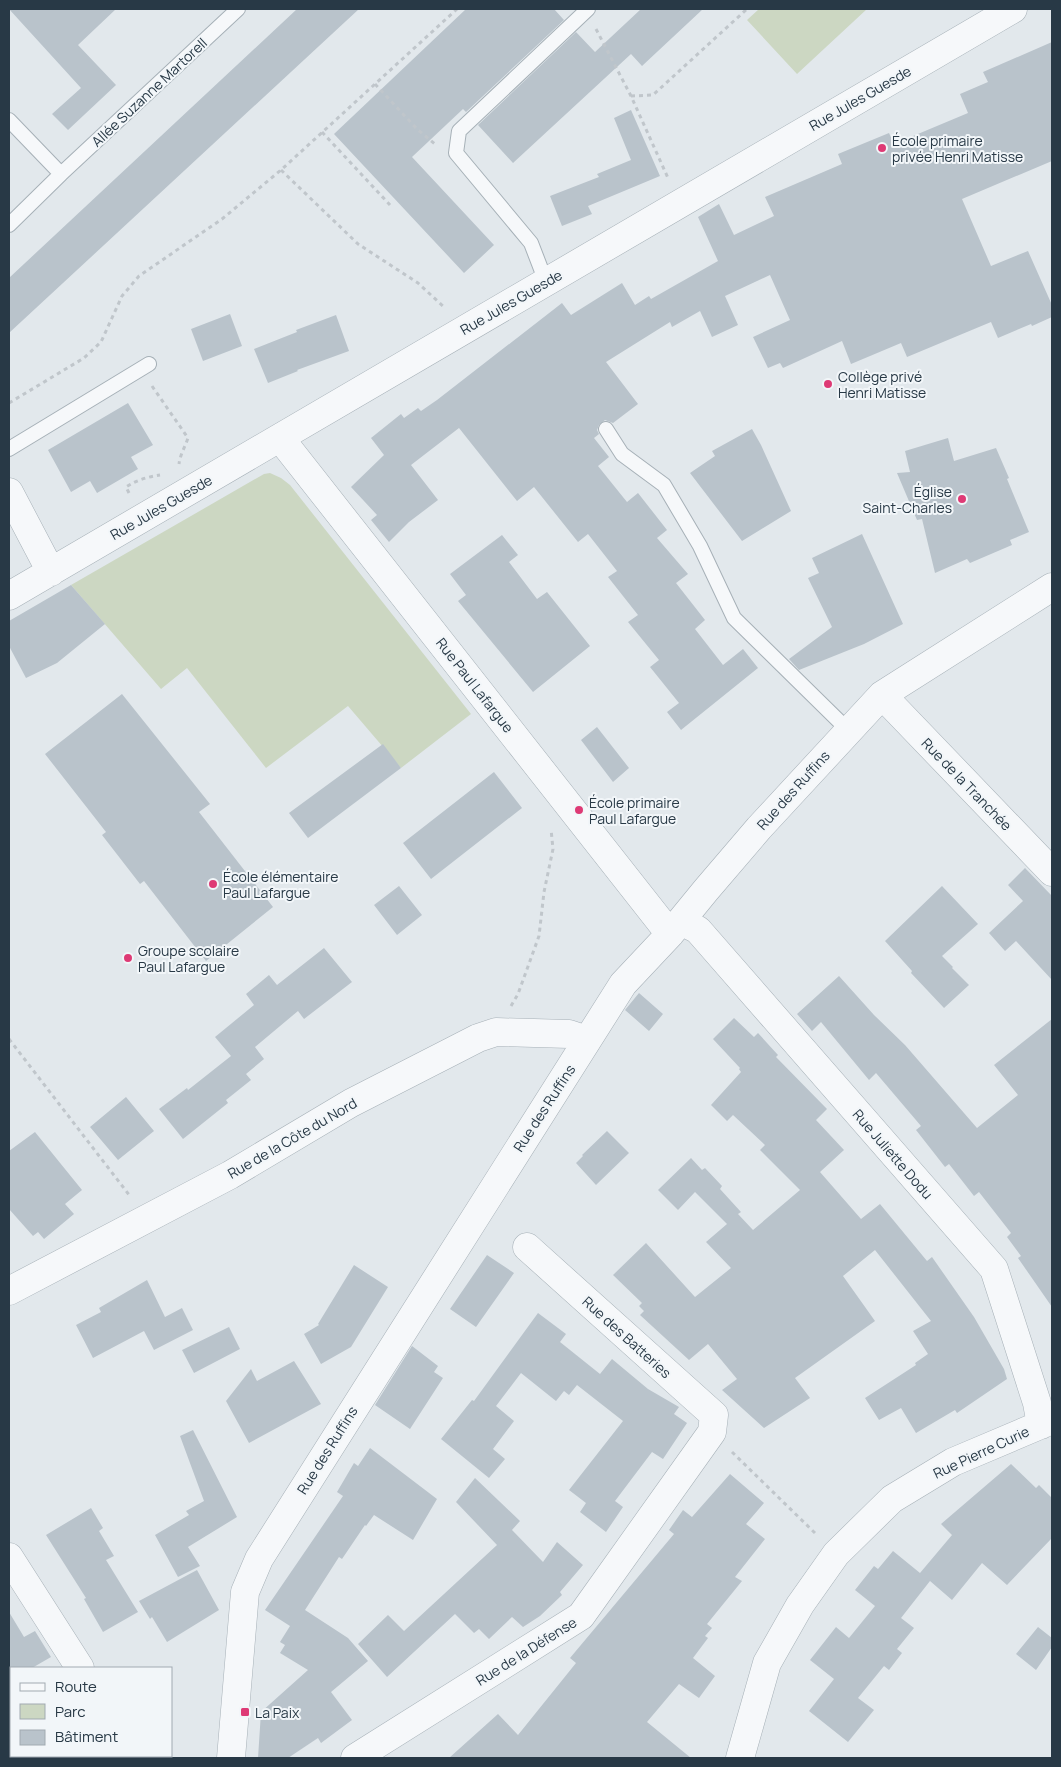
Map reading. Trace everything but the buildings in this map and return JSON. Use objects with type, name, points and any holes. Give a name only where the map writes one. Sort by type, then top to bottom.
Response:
[{"type":"street","name":"Rue Jules Guesde","points":[[9,596],[1013,9]]},
{"type":"street","name":"Rue Paul Lafargue","points":[[280,438],[675,927]]},
{"type":"street","points":[[9,492],[51,572]]},
{"type":"street","name":"Rue des Ruffins","points":[[230,1758],[245,1592],[259,1559],[623,984],[675,927],[759,828],[882,695],[1052,587]]},
{"type":"street","name":"Rue de la Tranchée","points":[[882,695],[1052,872]]},
{"type":"street","name":"Rue Juliette Dodu","points":[[675,927],[698,930],[994,1270],[1038,1403],[1047,1423]]},
{"type":"street","name":"Rue de la Côte du Nord","points":[[9,1291],[230,1175],[351,1103],[478,1038],[496,1032],[569,1034],[587,1040]]},
{"type":"street","name":"Rue des Batteries","points":[[527,1247],[714,1415],[712,1432]]},
{"type":"street","name":"Rue Pierre Curie","points":[[740,1758],[767,1663],[800,1605],[836,1554],[892,1499],[953,1462],[1047,1423]]},
{"type":"street","name":"Rue de la Défense","points":[[356,1758],[580,1616],[712,1432]]},
{"type":"street","points":[[9,1557],[79,1667]]},
{"type":"lane","name":"Allée Suzanne Martorell","points":[[9,225],[238,9]]},
{"type":"lane","points":[[546,282],[531,243],[456,153],[459,131],[587,10]]},
{"type":"lane","points":[[9,120],[61,174]]},
{"type":"lane","points":[[9,449],[144,367]]},
{"type":"lane","points":[[606,429],[622,454],[664,485],[700,546],[734,618],[848,730]]},
{"type":"path","points":[[9,403],[84,358],[101,342],[122,296],[139,276],[222,218],[281,170],[457,9]]},
{"type":"path","points":[[631,96],[653,95],[747,9]]},
{"type":"path","points":[[587,10],[631,96],[680,204]]},
{"type":"path","points":[[375,84],[417,129],[439,147],[456,153]]},
{"type":"path","points":[[322,132],[390,205]]},
{"type":"path","points":[[281,170],[358,244],[418,283],[444,307],[459,332]]},
{"type":"path","points":[[144,367],[188,438],[186,447],[180,456],[180,469]]},
{"type":"path","points":[[496,1032],[518,994],[539,936],[544,892],[553,848],[551,822]]},
{"type":"path","points":[[9,1039],[147,1218]]},
{"type":"path","points":[[712,1432],[836,1554]]},
{"type":"green space","points":[[759,9],[867,9],[797,74],[747,20]]},
{"type":"green space","points":[[270,473],[290,485],[471,714],[401,768],[348,706],[266,768],[187,668],[161,689],[71,585],[264,474]]},
{"type":"place","name":"École primaire privée Henri Matisse","points":[[882,148]]},
{"type":"place","name":"Collège privé Henri Matisse","points":[[828,384]]},
{"type":"place","name":"Église Saint-Charles","points":[[962,499]]},
{"type":"place","name":"École primaire Paul Lafargue","points":[[579,810]]},
{"type":"place","name":"École élémentaire Paul Lafargue","points":[[213,884]]},
{"type":"place","name":"Groupe scolaire Paul Lafargue","points":[[128,958]]},
{"type":"place","name":"La Paix","points":[[245,1712]]}]
